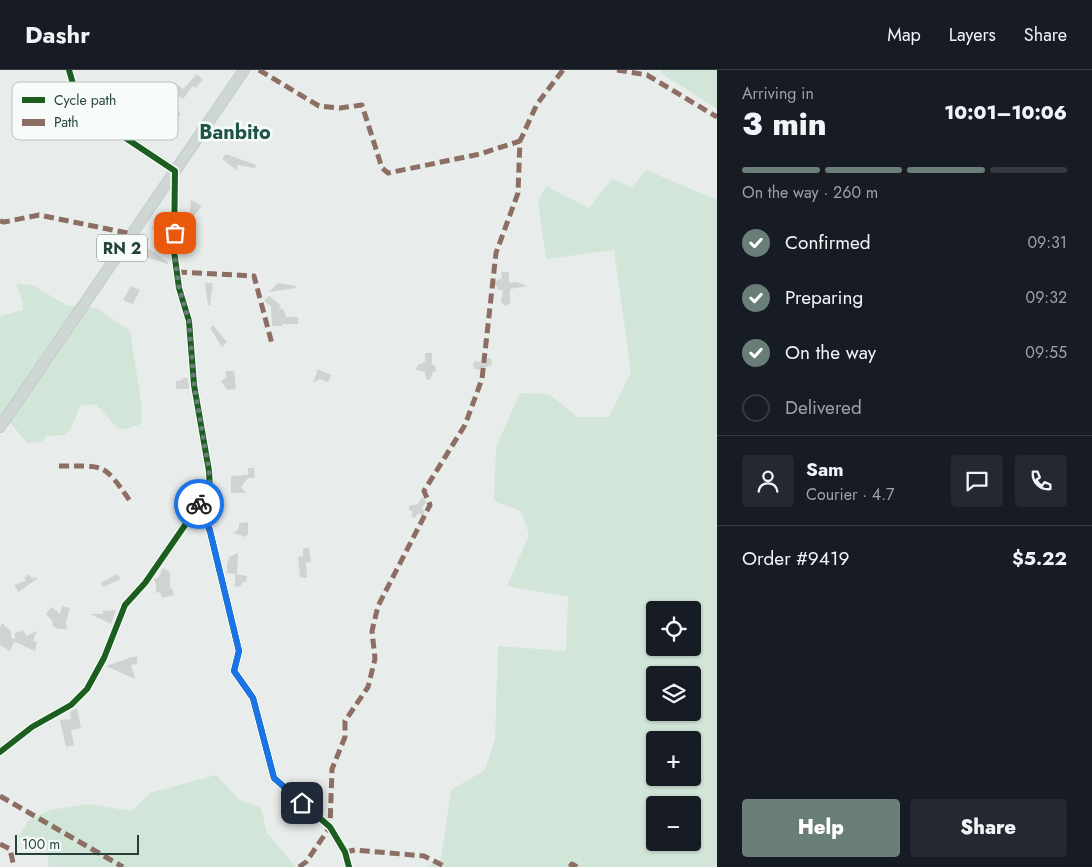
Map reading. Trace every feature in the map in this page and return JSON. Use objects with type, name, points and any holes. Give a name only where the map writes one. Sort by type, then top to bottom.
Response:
[{"type":"main road","name":"RN 2","points":[[0,426],[244,70]]},
{"type":"street","points":[[0,752],[32,727],[71,705],[87,689],[104,658],[125,605],[145,583],[210,489],[209,470],[194,385],[189,321],[179,288],[174,251],[175,171],[128,140]]},
{"type":"street","points":[[199,504],[210,531],[239,651],[234,671],[253,698],[274,778],[330,828],[345,852],[349,867]]},
{"type":"green space","points":[[662,70],[717,70],[717,109],[661,73]]},
{"type":"green space","points":[[646,170],[717,200],[717,867],[426,867],[441,859],[451,790],[485,770],[495,739],[498,646],[566,651],[568,597],[507,586],[529,535],[521,511],[494,501],[496,447],[520,393],[549,394],[577,417],[609,417],[631,372],[614,250],[546,259],[538,201],[546,186],[589,208],[612,179],[632,187]]},
{"type":"green space","points":[[16,284],[33,285],[66,305],[97,308],[130,331],[142,407],[141,424],[125,429],[117,428],[96,404],[80,406],[71,429],[64,435],[47,436],[41,442],[27,443],[5,416],[0,419],[0,316],[23,310],[23,302]]},
{"type":"green space","points":[[216,775],[240,800],[261,808],[267,833],[296,867],[49,867],[46,845],[18,837],[29,820],[50,810],[89,804],[131,811],[150,793]]},
{"type":"building","points":[[197,74],[203,80],[195,88],[193,86],[183,99],[178,95],[178,85],[183,89]]},
{"type":"building","points":[[226,154],[256,165],[255,168],[237,165],[238,171],[222,159]]},
{"type":"building","points":[[191,200],[202,206],[189,222]]},
{"type":"building","points":[[151,227],[168,227],[165,238],[161,236],[160,238]]},
{"type":"building","points":[[149,249],[168,262],[168,264],[136,254]]},
{"type":"building","points":[[501,272],[509,272],[509,283],[517,282],[528,286],[510,289],[510,303],[505,306],[501,302],[503,290],[498,290],[497,286],[490,284],[502,278]]},
{"type":"building","points":[[205,283],[213,283],[210,305],[208,305]]},
{"type":"building","points":[[278,283],[296,286],[296,288],[269,292]]},
{"type":"building","points":[[131,286],[140,290],[133,304],[123,300]]},
{"type":"building","points":[[269,296],[281,306],[279,308],[284,310],[286,317],[298,317],[298,324],[272,326],[271,306],[264,301]]},
{"type":"building","points":[[213,325],[227,342],[222,347],[210,328]]},
{"type":"building","points":[[425,353],[432,353],[432,365],[435,365],[436,372],[433,372],[430,380],[426,379],[425,372],[416,370],[418,365],[425,362]]},
{"type":"building","points":[[488,358],[491,358],[492,365],[478,370],[474,368],[473,364],[475,361],[483,363]]},
{"type":"building","points":[[318,369],[331,375],[328,382],[320,379],[313,383]]},
{"type":"building","points":[[226,371],[234,371],[236,389],[227,390],[221,381],[226,378]]},
{"type":"building","points":[[182,378],[188,378],[189,389],[176,389],[176,381],[183,380]]},
{"type":"building","points":[[248,468],[254,468],[255,478],[248,478],[241,487],[246,493],[231,493],[231,476],[248,475]]},
{"type":"building","points":[[421,498],[424,498],[426,502],[422,508],[425,512],[422,516],[418,513],[415,518],[411,516],[413,512],[409,510],[409,506],[418,504]]},
{"type":"building","points":[[248,522],[248,534],[245,537],[234,533],[239,528],[239,523]]},
{"type":"building","points":[[303,548],[309,548],[311,562],[306,563],[307,578],[300,577],[298,557],[303,556]]},
{"type":"building","points":[[238,553],[237,574],[227,573],[229,557]]},
{"type":"building","points":[[163,568],[170,572],[170,589],[172,588],[174,595],[162,598],[160,592],[156,593],[154,579],[158,578]]},
{"type":"building","points":[[29,574],[32,578],[36,577],[37,579],[18,592],[14,585],[26,581],[24,578]]},
{"type":"building","points":[[117,574],[121,579],[103,587],[101,583]]},
{"type":"building","points":[[235,574],[247,576],[246,582],[242,582],[241,586],[235,587]]},
{"type":"building","points":[[62,606],[70,608],[66,622],[67,629],[58,629],[52,625],[53,622],[46,614],[51,607],[60,614]]},
{"type":"building","points":[[116,610],[111,624],[90,614],[103,614],[103,611]]},
{"type":"building","points":[[2,623],[10,630],[12,639],[15,639],[15,633],[23,630],[26,636],[37,631],[33,641],[37,642],[35,651],[15,642],[15,640],[10,651],[0,645],[0,628]]},
{"type":"building","points":[[137,657],[137,664],[131,665],[135,679],[106,666]]},
{"type":"building","points":[[77,708],[81,728],[71,730],[74,745],[66,747],[60,720],[71,719],[70,712]]},
{"type":"marked path","points":[[259,70],[319,106],[340,108],[362,105],[382,168],[388,173],[480,154],[520,141]]},
{"type":"marked path","points":[[299,867],[306,862],[330,827],[332,769],[345,737],[345,721],[368,687],[375,659],[372,631],[378,606],[430,505],[424,491],[465,425],[482,379],[496,253],[518,193],[520,141],[537,104],[563,70]]},
{"type":"marked path","points":[[617,70],[647,75],[717,117]]},
{"type":"marked path","points":[[0,221],[4,222],[39,215],[132,234]]},
{"type":"marked path","points":[[177,272],[254,276],[272,344]]},
{"type":"marked path","points":[[59,466],[86,466],[102,469],[114,479],[130,501]]},
{"type":"marked path","points":[[0,796],[123,867]]},
{"type":"marked path","points":[[0,844],[10,849],[14,867]]},
{"type":"marked path","points":[[345,852],[355,850],[424,856],[446,867]]},
{"type":"marked path","points":[[570,867],[572,864],[577,867]]},
{"type":"cycle path","points":[[69,70],[72,82]]},
{"type":"cycle path","points":[[0,752],[32,727],[71,705],[87,689],[104,658],[125,605],[145,583],[210,489],[209,471],[194,385],[189,321],[179,288],[174,251],[175,171],[128,140]]},
{"type":"cycle path","points":[[199,504],[210,531],[239,651],[234,671],[253,698],[274,778],[330,827],[345,852],[349,867]]},
{"type":"way so far","points":[[175,233],[174,251],[179,288],[189,321],[194,385],[209,470],[210,489],[199,504]]},
{"type":"district","name":"Banbito","points":[[235,132]]},
{"type":"route","points":[[199,504],[210,531],[239,651],[234,671],[253,698],[274,778],[302,803]]}]
